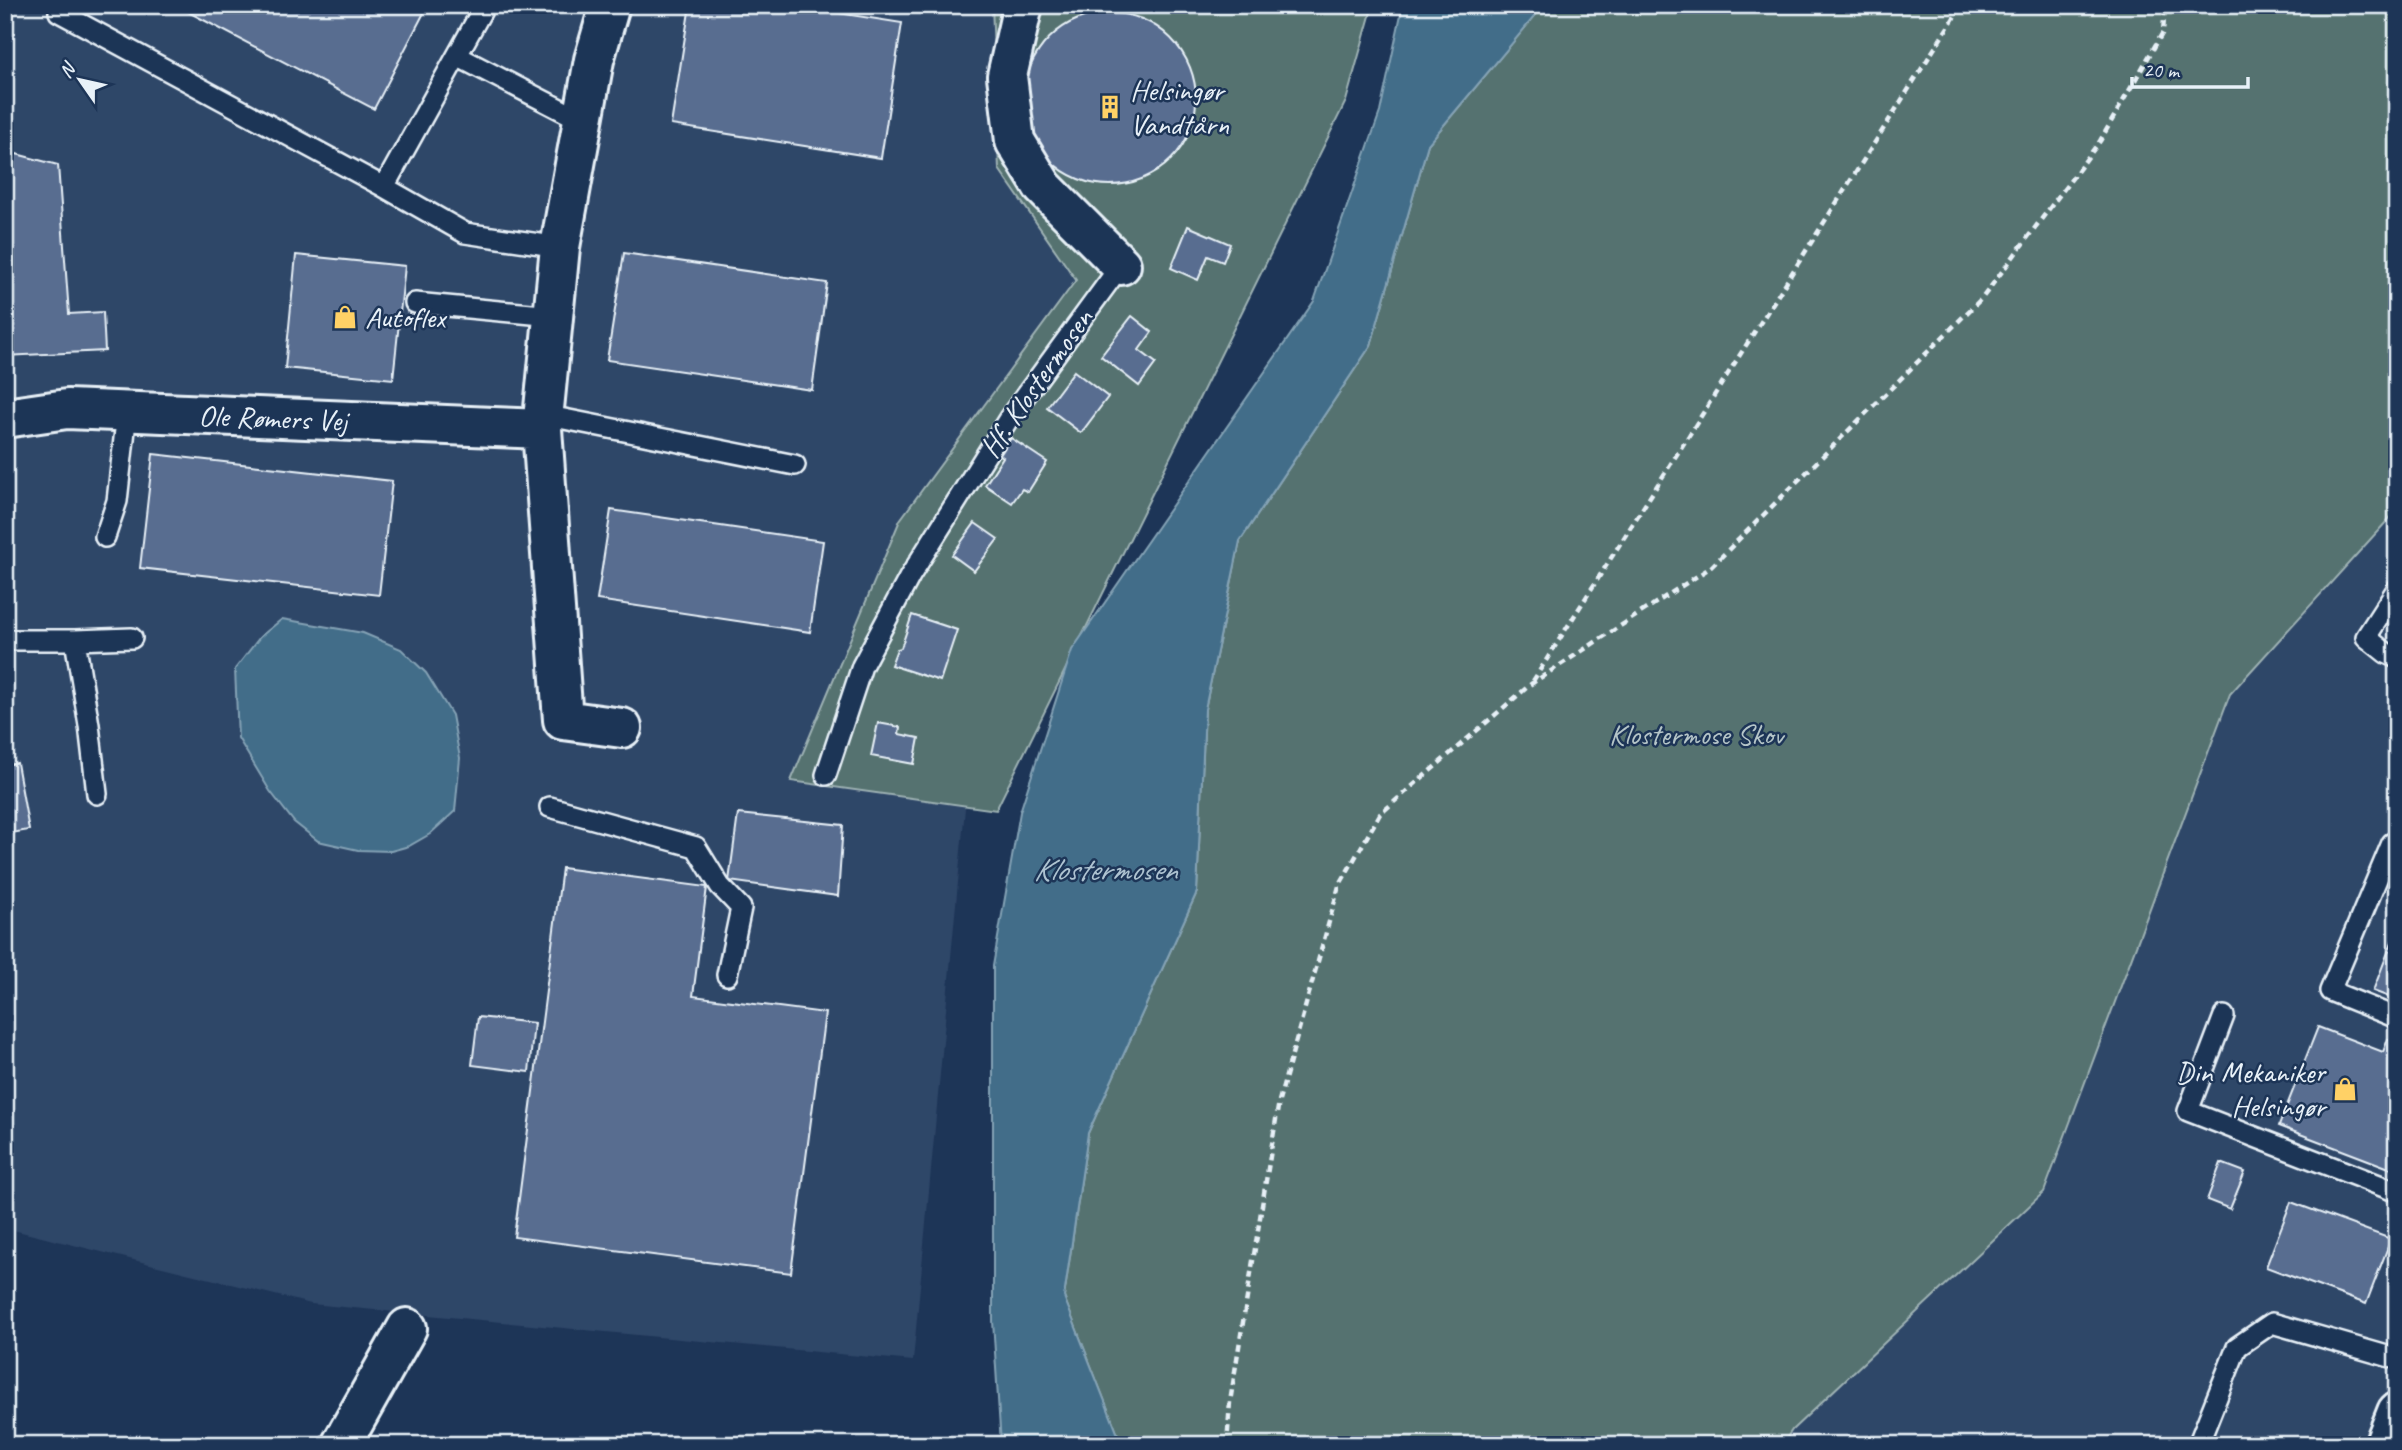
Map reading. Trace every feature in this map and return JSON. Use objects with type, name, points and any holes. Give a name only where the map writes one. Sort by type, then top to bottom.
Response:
[{"type":"street","points":[[610,5],[594,60],[560,247],[543,422],[563,720],[621,728]]},
{"type":"street","name":"Hf. Klostermosen","points":[[1023,5],[1007,76],[1014,141],[1043,187],[1121,265]]},
{"type":"street","name":"Ole Rømers Vej","points":[[5,418],[67,409],[543,422]]},
{"type":"street","points":[[341,1445],[407,1328]]},
{"type":"street","points":[[2384,1445],[2397,1412]]},
{"type":"lane","points":[[384,187],[485,5]]},
{"type":"lane","points":[[59,12],[465,233],[560,247]]},
{"type":"lane","points":[[457,56],[583,121]]},
{"type":"lane","name":"Hf. Klostermosen","points":[[826,775],[862,666],[910,576],[1009,418],[1121,265]]},
{"type":"lane","points":[[415,303],[554,316]]},
{"type":"lane","points":[[105,537],[117,501],[127,412]]},
{"type":"lane","points":[[543,422],[795,465]]},
{"type":"lane","points":[[2397,589],[2366,637],[2397,658]]},
{"type":"lane","points":[[5,640],[132,638]]},
{"type":"lane","points":[[75,640],[97,794]]},
{"type":"lane","points":[[550,807],[696,847],[720,886],[741,908],[727,975]]},
{"type":"lane","points":[[2392,843],[2330,991],[2397,1018]]},
{"type":"lane","points":[[2224,1016],[2188,1111],[2397,1192]]},
{"type":"lane","points":[[2198,1445],[2237,1347],[2272,1323],[2397,1359]]},
{"type":"path","points":[[1531,684],[1962,5]]},
{"type":"path","points":[[1227,1445],[1230,1402],[1279,1101],[1339,886],[1380,814],[1531,684],[1711,567],[1983,297],[2100,141],[2163,32],[2165,5]]},
{"type":"shaded area","points":[[5,5],[1350,5],[973,723],[913,1361],[311,1304],[5,1228]]},
{"type":"shaded area","points":[[2397,510],[2397,1445],[1782,1445],[1792,1430],[2044,1192],[2230,694]]},
{"type":"green space","points":[[992,5],[1373,5],[1346,101],[996,810],[791,781],[900,520],[1076,280],[999,169]]},
{"type":"green space","name":"Klostermose Skov","points":[[1544,5],[2397,5],[2397,510],[2230,694],[2044,1192],[1792,1430],[1782,1445],[1122,1445],[1064,1297],[1088,1133],[1197,892],[1205,709],[1240,541],[1371,345],[1428,144]]},
{"type":"water","name":"Klostermosen","points":[[1403,5],[1544,5],[1428,144],[1371,345],[1240,541],[1205,709],[1197,892],[1088,1133],[1064,1297],[1122,1445],[1001,1445],[993,1321],[993,966],[1020,812],[1072,650],[1314,301],[1380,112]]},
{"type":"water","points":[[282,619],[363,633],[401,649],[426,673],[452,715],[460,758],[455,811],[430,834],[409,846],[391,851],[358,850],[318,841],[294,822],[270,791],[238,738],[235,669],[260,637]]},
{"type":"building","points":[[175,5],[428,5],[374,109]]},
{"type":"building","points":[[690,5],[788,5],[902,23],[881,158],[671,125]]},
{"type":"building","name":"Helsingør Vandtårn","points":[[1110,13],[1143,20],[1171,38],[1189,66],[1196,99],[1189,132],[1171,160],[1143,178],[1110,185],[1077,178],[1049,160],[1031,132],[1024,99],[1031,66],[1049,38],[1077,20]]},
{"type":"building","points":[[5,151],[58,165],[69,314],[103,312],[105,351],[5,356]]},
{"type":"building","points":[[1188,226],[1230,244],[1223,262],[1208,256],[1198,280],[1171,268]]},
{"type":"building","points":[[624,253],[827,283],[812,390],[607,360]]},
{"type":"building","name":"Autoflex","points":[[296,255],[405,266],[393,379],[285,368]]},
{"type":"building","points":[[1132,316],[1152,332],[1139,350],[1156,363],[1139,386],[1101,356]]},
{"type":"building","points":[[1074,371],[1108,397],[1081,433],[1047,407]]},
{"type":"building","points":[[1011,438],[1047,462],[1028,492],[1022,489],[1012,503],[985,485],[1003,457],[1000,455]]},
{"type":"building","points":[[153,454],[392,481],[379,595],[140,568]]},
{"type":"building","points":[[611,510],[823,541],[810,632],[597,600]]},
{"type":"building","points":[[975,523],[998,539],[974,571],[952,555]]},
{"type":"building","points":[[912,615],[957,630],[940,681],[891,665],[897,649],[901,648]]},
{"type":"building","points":[[878,723],[900,727],[899,734],[919,738],[914,764],[871,756]]},
{"type":"building","points":[[17,763],[29,830],[5,834],[5,765]]},
{"type":"building","points":[[738,814],[843,825],[838,896],[729,881]]},
{"type":"building","points":[[562,868],[707,887],[693,996],[825,1013],[791,1273],[514,1237]]},
{"type":"building","points":[[2397,929],[2397,1000],[2373,991]]},
{"type":"building","points":[[478,1017],[534,1023],[529,1072],[472,1065]]},
{"type":"building","name":"Din Mekaniker Helsingør","points":[[2318,1027],[2383,1052],[2388,1039],[2397,1043],[2397,1171],[2279,1126]]},
{"type":"building","points":[[2221,1163],[2245,1172],[2230,1209],[2207,1200]]},
{"type":"building","points":[[2291,1202],[2391,1239],[2366,1304],[2266,1267]]},
{"type":"place","name":"Helsingør Vandtårn","points":[[1110,107]]},
{"type":"place","name":"Autoflex","points":[[345,317]]},
{"type":"place","name":"Din Mekaniker Helsingør","points":[[2345,1089]]}]
